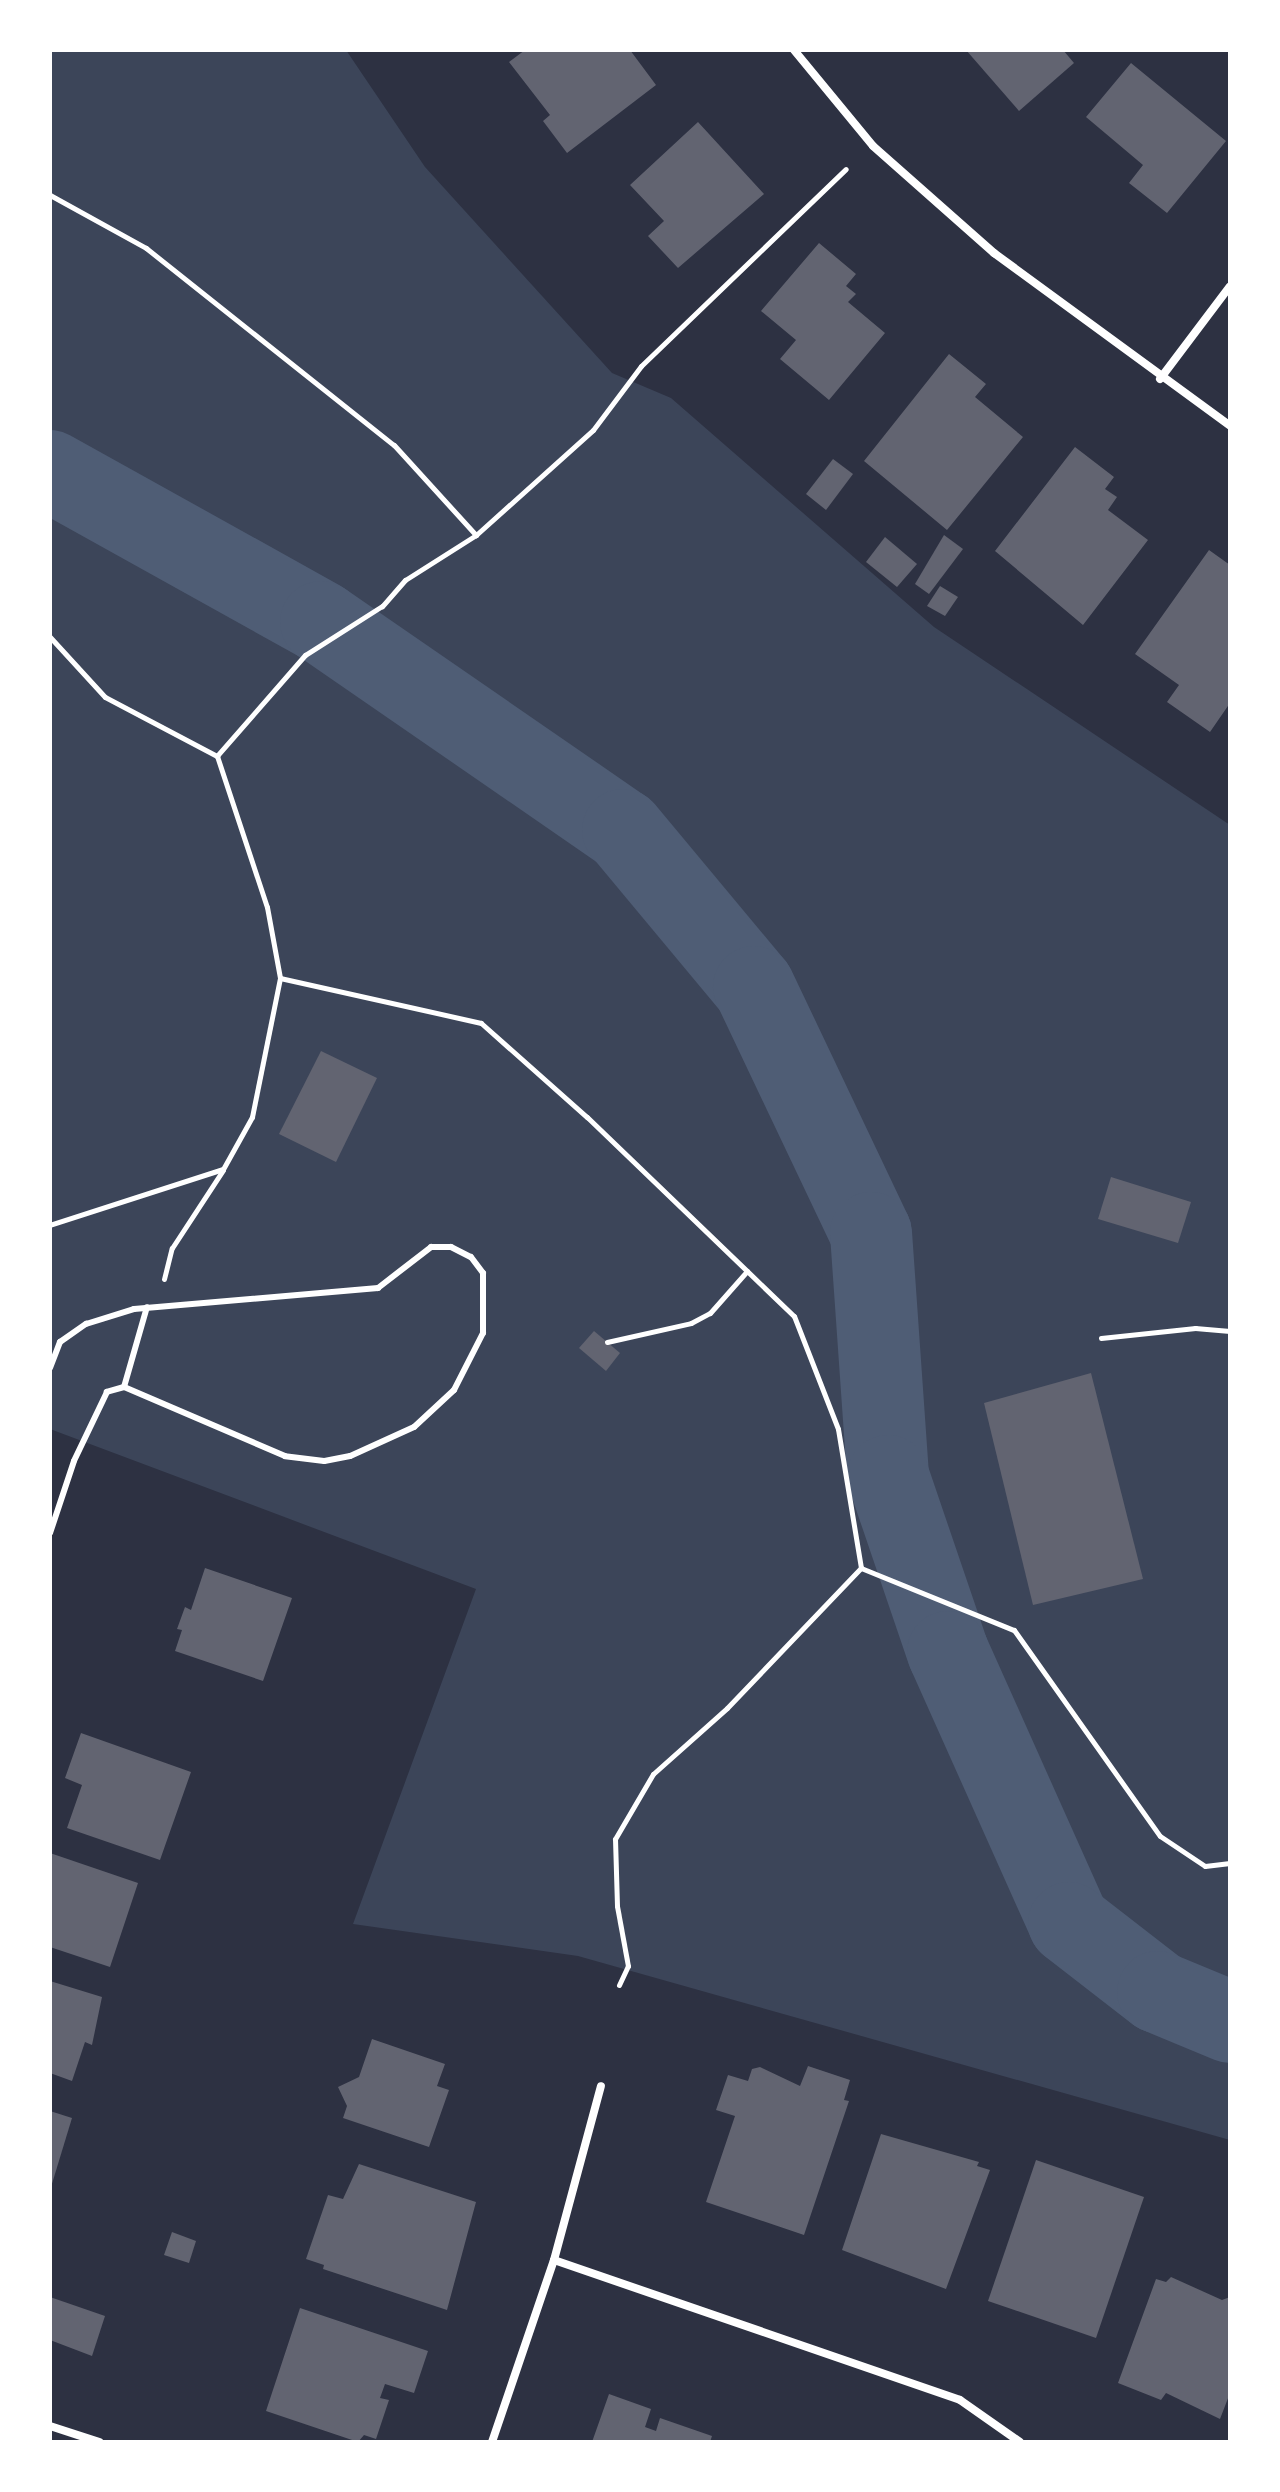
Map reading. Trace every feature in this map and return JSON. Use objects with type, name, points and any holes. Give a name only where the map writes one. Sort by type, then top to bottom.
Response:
[{"type":"street","points":[[794,50],[873,146],[994,253],[1160,379],[1230,426]]},
{"type":"street","points":[[1160,379],[1230,286]]},
{"type":"street","points":[[492,2442],[554,2260],[601,2086]]},
{"type":"street","points":[[554,2260],[960,2400],[1020,2442]]},
{"type":"street","points":[[50,2426],[99,2442]]},
{"type":"lane","points":[[50,1368],[60,1342],[86,1324],[147,1307],[378,1288],[431,1247],[451,1247],[471,1257],[483,1273],[487,1303],[483,1333],[454,1390],[414,1427],[350,1456],[324,1461],[285,1456],[124,1387],[107,1392],[90,1422],[50,1533]]},
{"type":"lane","points":[[124,1387],[147,1307]]},
{"type":"path","points":[[217,756],[305,655],[382,606],[405,580],[476,535],[593,430],[641,366],[846,169]]},
{"type":"path","points":[[50,195],[146,248],[394,445],[476,535]]},
{"type":"path","points":[[50,637],[105,697],[217,756],[267,907],[280,978],[252,1117],[163,1269],[166,1304]]},
{"type":"path","points":[[280,978],[481,1023],[587,1117],[794,1316],[833,1415],[861,1568]]},
{"type":"path","points":[[50,1225],[223,1169]]},
{"type":"path","points":[[607,1342],[691,1323],[710,1313],[747,1271]]},
{"type":"path","points":[[1101,1338],[1195,1328],[1230,1331]]},
{"type":"path","points":[[861,1568],[1014,1630],[1160,1836],[1205,1866],[1230,1863]]},
{"type":"path","points":[[619,1985],[628,1966],[616,1879],[615,1839],[653,1774],[727,1708],[861,1568]]},
{"type":"shaded area","points":[[50,50],[346,50],[425,167],[612,373],[671,398],[934,627],[1230,825],[1230,2140],[578,1956],[353,1924],[476,1589],[50,1429]]},
{"type":"building","points":[[525,50],[630,50],[656,85],[567,153],[543,121],[550,115],[509,62]]},
{"type":"building","points":[[966,50],[1063,50],[1074,63],[1019,111]]},
{"type":"building","points":[[1131,63],[1226,141],[1167,213],[1129,183],[1143,165],[1086,117]]},
{"type":"building","points":[[698,122],[764,194],[678,268],[648,236],[664,221],[630,185]]},
{"type":"building","points":[[819,243],[856,274],[846,286],[856,294],[848,302],[885,333],[829,400],[780,359],[796,340],[761,311]]},
{"type":"building","points":[[949,354],[986,384],[975,397],[1023,437],[947,530],[864,461]]},
{"type":"building","points":[[1075,447],[1114,477],[1105,489],[1117,497],[1108,510],[1148,540],[1083,625],[995,551]]},
{"type":"building","points":[[833,459],[853,474],[826,510],[806,494]]},
{"type":"building","points":[[944,535],[963,549],[929,594],[915,584]]},
{"type":"building","points":[[885,537],[917,564],[897,587],[866,562]]},
{"type":"building","points":[[1209,550],[1230,565],[1230,703],[1210,732],[1167,702],[1179,685],[1135,654]]},
{"type":"building","points":[[940,586],[958,597],[945,616],[927,606]]},
{"type":"building","points":[[321,1051],[377,1078],[336,1162],[279,1134]]},
{"type":"building","points":[[1111,1177],[1191,1202],[1178,1243],[1098,1219]]},
{"type":"building","points":[[594,1331],[620,1353],[606,1371],[579,1348]]},
{"type":"building","points":[[1091,1373],[1143,1579],[1033,1605],[984,1403]]},
{"type":"building","points":[[205,1568],[292,1598],[263,1681],[175,1651],[182,1630],[177,1629],[185,1607],[191,1610]]},
{"type":"building","points":[[81,1733],[191,1772],[160,1860],[67,1828],[82,1785],[65,1778]]},
{"type":"building","points":[[50,1853],[138,1883],[110,1967],[50,1947]]},
{"type":"building","points":[[50,1981],[102,1997],[92,2045],[85,2042],[72,2081],[50,2073]]},
{"type":"building","points":[[372,2039],[445,2064],[437,2086],[449,2090],[429,2147],[343,2118],[347,2106],[338,2087],[359,2077]]},
{"type":"building","points":[[808,2066],[850,2080],[844,2100],[849,2101],[804,2235],[706,2202],[735,2116],[716,2110],[728,2075],[748,2081],[752,2069],[760,2067],[800,2086]]},
{"type":"building","points":[[50,2111],[72,2118],[51,2187],[50,2186]]},
{"type":"building","points":[[881,2134],[979,2162],[977,2166],[990,2170],[946,2289],[842,2250]]},
{"type":"building","points":[[1036,2160],[1144,2197],[1096,2338],[988,2301]]},
{"type":"building","points":[[359,2164],[476,2202],[447,2310],[323,2269],[324,2265],[306,2259],[328,2195],[343,2199]]},
{"type":"building","points":[[172,2232],[196,2241],[189,2263],[164,2255]]},
{"type":"building","points":[[1171,2277],[1222,2300],[1230,2297],[1230,2393],[1220,2419],[1166,2393],[1161,2400],[1118,2383],[1156,2279],[1166,2282]]},
{"type":"building","points":[[50,2297],[105,2316],[92,2356],[50,2340]]},
{"type":"building","points":[[300,2308],[428,2351],[414,2393],[385,2384],[380,2398],[389,2400],[376,2439],[364,2435],[358,2442],[266,2411]]},
{"type":"building","points":[[609,2394],[651,2409],[645,2427],[656,2431],[660,2418],[712,2436],[710,2442],[592,2442]]},
{"type":"waterway","points":[[50,471],[321,622],[623,830],[754,987],[871,1233],[888,1476],[948,1652],[1069,1923],[1158,1992],[1230,2022]]}]
